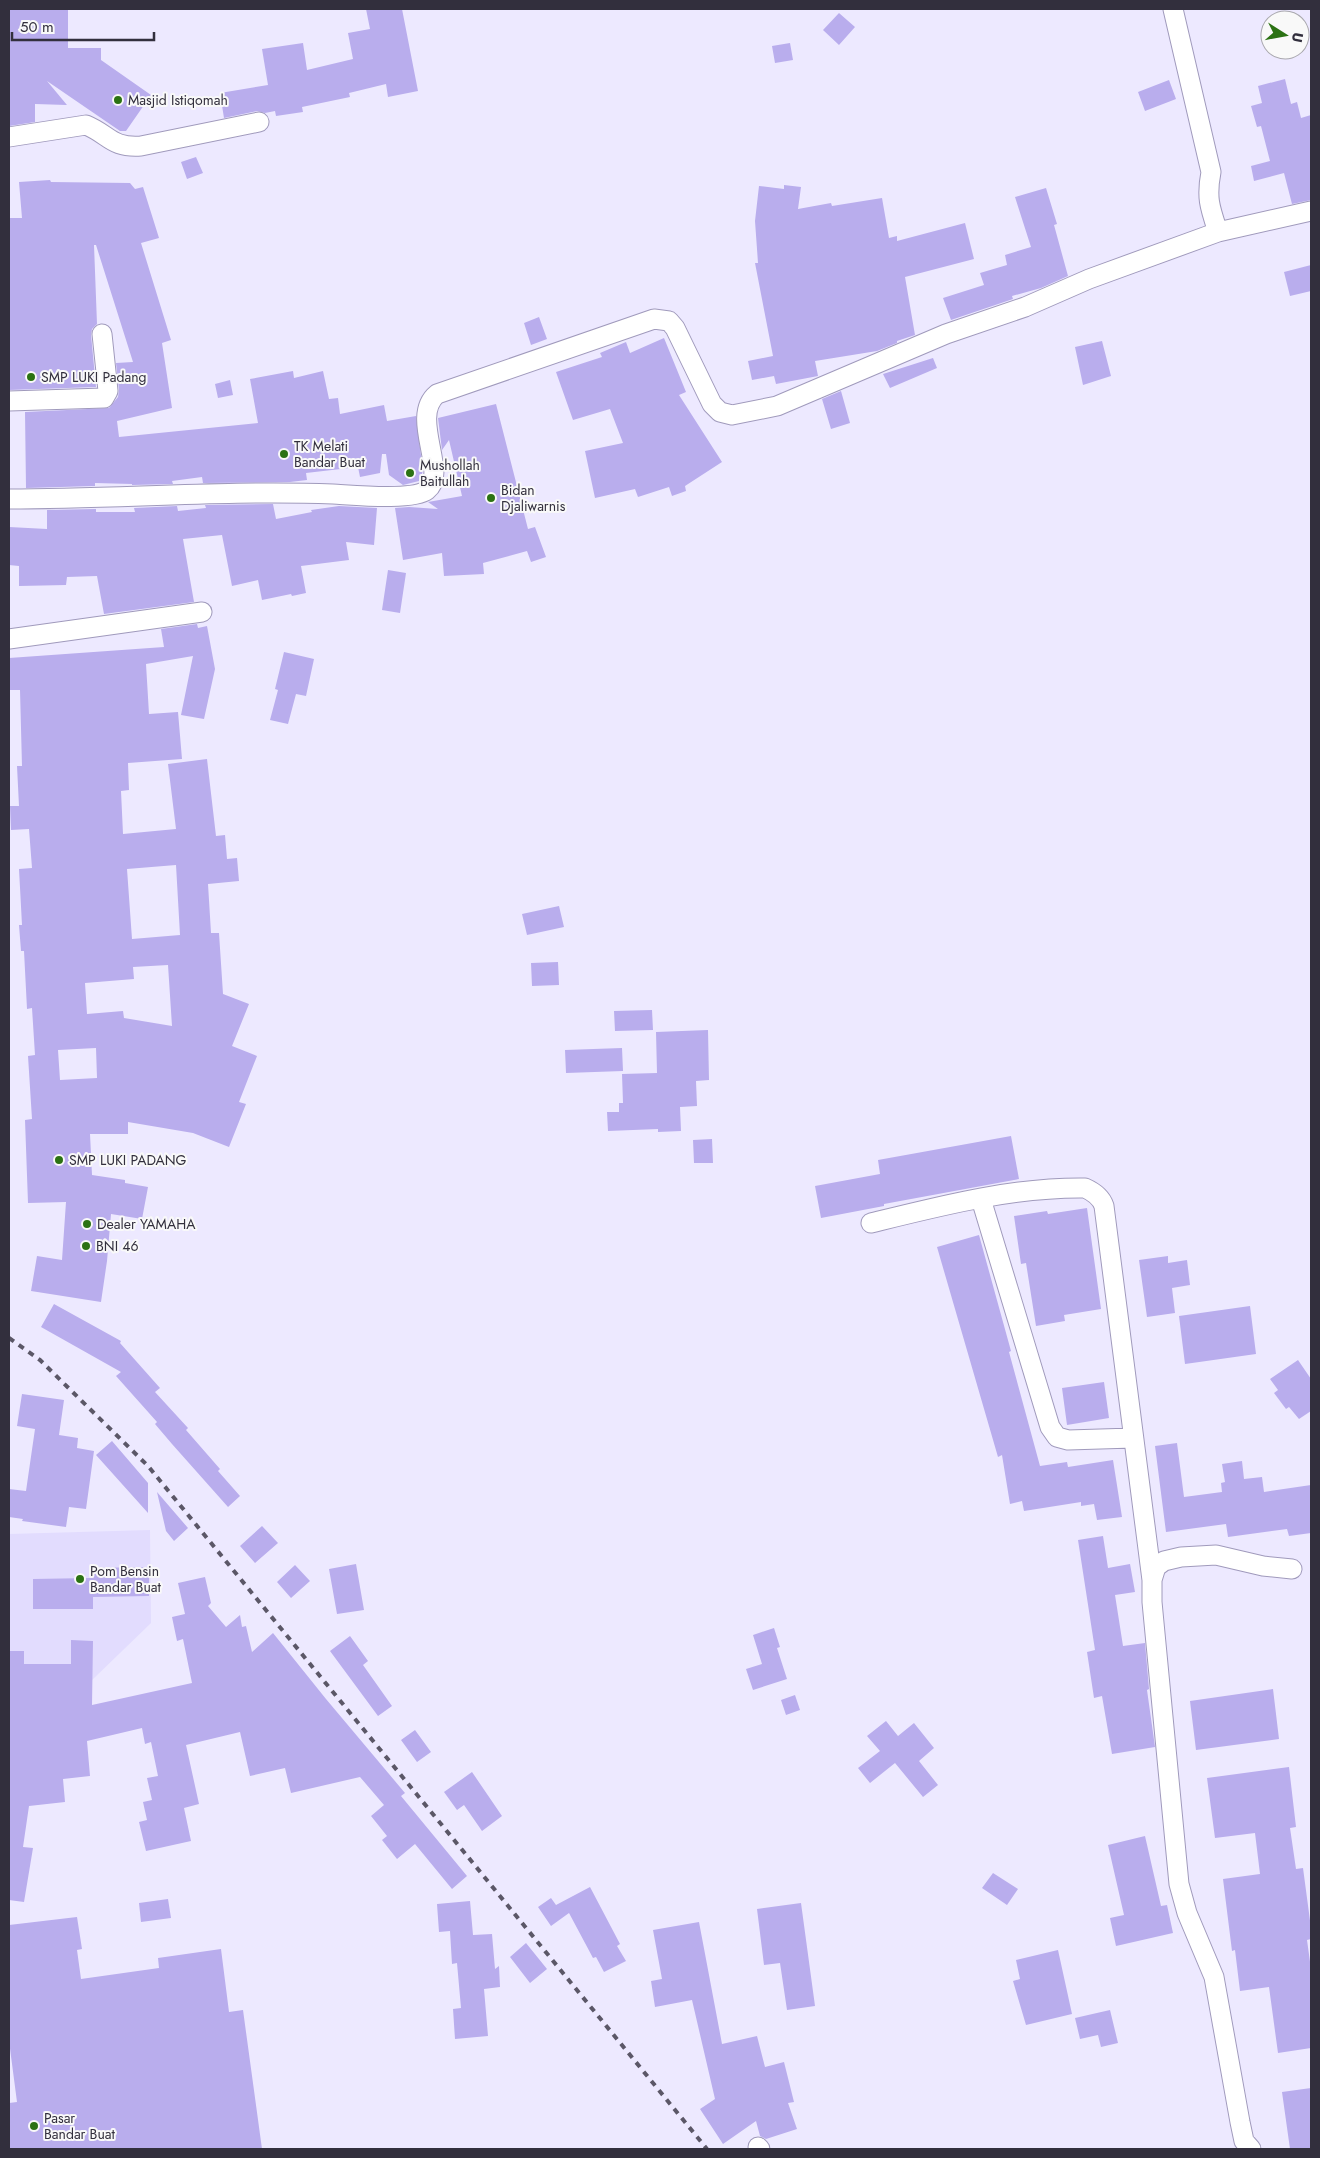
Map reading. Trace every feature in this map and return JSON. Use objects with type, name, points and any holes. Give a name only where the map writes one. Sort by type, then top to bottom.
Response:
[{"type":"street","points":[[1172,9],[1211,172],[1207,190],[1208,202],[1218,232]]},
{"type":"street","points":[[9,137],[86,125],[116,144],[127,147],[259,122]]},
{"type":"street","points":[[9,499],[280,492],[385,496],[421,492],[427,490],[432,484],[432,454],[426,413],[431,400],[437,394],[654,319],[670,322],[675,328],[712,404],[720,412],[732,415],[777,406],[946,334],[1025,307],[1089,279],[1218,232],[1311,211]]},
{"type":"street","points":[[9,401],[104,398],[108,391],[102,334]]},
{"type":"street","points":[[9,639],[202,612]]},
{"type":"street","points":[[871,1223],[928,1209],[981,1199],[1060,1188],[1085,1188],[1091,1190],[1101,1199],[1104,1206],[1152,1580],[1154,1633],[1179,1884],[1187,1913],[1214,1977],[1244,2141],[1251,2149]]},
{"type":"street","points":[[981,1199],[1050,1427],[1057,1436],[1068,1440],[1133,1438]]},
{"type":"street","points":[[1152,1580],[1156,1567],[1164,1561],[1198,1555],[1216,1555],[1262,1566],[1292,1569]]},
{"type":"shaded area","name":"Pom Bensin Bandar Buat","points":[[150,1530],[151,1623],[92,1680],[29,1680],[9,1676],[9,1534]]},
{"type":"building","points":[[9,9],[68,9],[68,48],[101,48],[101,60],[151,95],[126,131],[120,131],[47,81],[67,105],[35,104],[35,122],[9,126]]},
{"type":"building","points":[[366,9],[402,9],[418,91],[388,97],[386,84],[349,93],[350,97],[302,107],[303,112],[276,116],[275,111],[265,113],[257,111],[224,118],[220,93],[268,85],[262,49],[303,43],[307,70],[353,59],[348,33],[370,29]]},
{"type":"building","points":[[839,13],[855,27],[839,45],[823,30]]},
{"type":"building","points":[[790,43],[793,60],[775,63],[772,46]]},
{"type":"building","points":[[1285,79],[1291,104],[1297,102],[1301,118],[1311,115],[1311,200],[1292,204],[1284,173],[1254,181],[1251,166],[1270,161],[1261,126],[1257,127],[1251,106],[1262,103],[1258,86]]},
{"type":"building","points":[[1169,80],[1176,99],[1145,111],[1138,92]]},
{"type":"building","points":[[196,157],[203,173],[187,179],[181,162]]},
{"type":"building","points":[[50,180],[51,182],[130,183],[135,189],[143,187],[159,238],[141,243],[171,340],[162,343],[172,408],[117,421],[119,437],[258,423],[250,379],[293,371],[294,378],[323,371],[329,399],[338,398],[340,414],[384,405],[387,421],[416,416],[423,471],[419,481],[403,485],[389,475],[386,454],[382,454],[380,473],[360,477],[358,467],[306,473],[307,480],[290,482],[203,483],[202,477],[172,481],[173,484],[132,485],[95,483],[95,486],[26,488],[25,412],[109,408],[118,397],[116,363],[133,362],[96,245],[94,245],[97,324],[92,329],[91,335],[96,387],[9,390],[9,218],[22,218],[19,182]]},
{"type":"building","points":[[784,185],[801,187],[798,209],[831,203],[832,206],[882,198],[889,238],[897,236],[897,241],[965,223],[974,259],[905,277],[915,335],[877,351],[815,361],[818,376],[776,384],[774,376],[752,380],[748,361],[773,356],[755,263],[758,263],[755,221],[759,186],[784,189]]},
{"type":"building","points":[[1046,188],[1057,224],[1054,225],[1068,276],[1041,288],[1012,296],[1013,299],[951,320],[943,298],[984,285],[980,273],[1007,265],[1005,255],[1031,247],[1015,197]]},
{"type":"building","points":[[1311,265],[1311,291],[1290,296],[1284,272]]},
{"type":"building","points":[[539,317],[547,339],[531,345],[524,323]]},
{"type":"building","points":[[664,338],[686,392],[679,395],[722,462],[685,486],[686,491],[672,496],[669,487],[638,497],[635,489],[595,498],[585,451],[623,443],[610,409],[573,420],[556,372],[602,357],[600,353],[626,342],[630,353]]},
{"type":"building","points":[[1102,341],[1111,376],[1083,385],[1075,347]]},
{"type":"building","points":[[933,358],[937,368],[890,388],[883,374]]},
{"type":"building","points":[[230,380],[233,395],[218,398],[215,384]]},
{"type":"building","points":[[841,391],[850,423],[831,429],[822,399]]},
{"type":"building","points":[[496,404],[528,529],[535,527],[546,557],[531,562],[527,551],[483,563],[484,574],[444,576],[442,553],[403,560],[395,508],[438,509],[428,502],[462,496],[449,440],[442,450],[438,418]]},
{"type":"building","points":[[273,504],[276,519],[312,512],[311,510],[339,506],[377,508],[374,545],[346,542],[349,560],[301,566],[306,593],[262,600],[258,580],[232,586],[222,535],[183,539],[194,602],[104,614],[97,576],[67,577],[66,585],[19,586],[19,566],[9,565],[9,527],[47,529],[47,510],[96,509],[96,512],[135,512],[134,508],[177,506],[178,511],[206,508],[205,505]]},
{"type":"building","points":[[388,570],[406,573],[400,613],[382,610]]},
{"type":"building","points":[[197,624],[198,628],[207,626],[215,669],[204,719],[181,715],[193,656],[146,664],[149,714],[178,712],[182,759],[128,763],[129,790],[121,791],[123,834],[176,829],[168,764],[207,759],[216,836],[225,835],[227,859],[237,858],[239,881],[208,884],[211,933],[219,933],[223,994],[249,1004],[232,1046],[257,1056],[239,1102],[246,1104],[229,1147],[193,1133],[128,1122],[128,1134],[90,1134],[92,1175],[125,1180],[125,1183],[148,1187],[142,1219],[111,1214],[101,1302],[31,1291],[37,1256],[62,1260],[66,1202],[28,1203],[25,1120],[32,1119],[28,1056],[35,1055],[32,1008],[27,1009],[24,951],[21,951],[19,925],[22,925],[19,869],[32,868],[29,829],[11,830],[10,806],[19,806],[17,766],[22,766],[20,690],[10,690],[9,658],[164,647],[161,629]],"holes":[[[176,865],[180,935],[132,939],[127,869]],[[168,965],[172,1026],[124,1018],[123,1011],[87,1014],[85,983],[134,979],[133,967]],[[96,1048],[97,1078],[60,1080],[58,1050]]]},
{"type":"building","points":[[284,652],[314,659],[306,696],[296,694],[288,724],[270,720],[278,690],[275,689]]},
{"type":"building","points":[[559,906],[564,927],[527,935],[522,914]]},
{"type":"building","points":[[558,962],[559,985],[532,986],[531,963]]},
{"type":"building","points":[[652,1010],[653,1030],[615,1031],[614,1011]]},
{"type":"building","points":[[708,1030],[709,1080],[696,1081],[697,1106],[680,1107],[681,1131],[658,1132],[658,1129],[608,1131],[607,1112],[619,1112],[619,1103],[623,1103],[622,1074],[657,1073],[656,1032]]},
{"type":"building","points":[[622,1048],[623,1071],[566,1073],[565,1050]]},
{"type":"building","points":[[1011,1136],[1019,1179],[884,1204],[884,1206],[821,1218],[815,1186],[880,1174],[878,1160]]},
{"type":"building","points":[[712,1139],[713,1163],[694,1163],[693,1140]]},
{"type":"building","points":[[1087,1208],[1101,1309],[1064,1315],[1065,1321],[1036,1326],[1026,1263],[1021,1264],[1014,1216],[1047,1211],[1048,1214]]},
{"type":"building","points":[[979,1235],[1040,1466],[1067,1462],[1068,1467],[1113,1460],[1122,1517],[1097,1520],[1094,1504],[1081,1506],[1081,1502],[1024,1511],[1022,1501],[1010,1504],[1002,1455],[998,1457],[937,1247]]},
{"type":"building","points":[[1168,1256],[1168,1263],[1187,1260],[1190,1285],[1172,1288],[1175,1313],[1147,1317],[1139,1260]]},
{"type":"building","points":[[54,1304],[121,1341],[120,1343],[160,1388],[155,1392],[188,1428],[186,1430],[220,1469],[218,1471],[240,1496],[228,1507],[172,1444],[155,1424],[157,1422],[116,1376],[121,1372],[41,1327]]},
{"type":"building","points":[[1250,1306],[1256,1354],[1185,1364],[1179,1316]]},
{"type":"building","points":[[1298,1360],[1311,1379],[1311,1411],[1299,1419],[1289,1407],[1286,1409],[1274,1393],[1278,1390],[1270,1379]]},
{"type":"building","points":[[1104,1382],[1109,1418],[1067,1425],[1062,1388]]},
{"type":"building","points":[[22,1394],[64,1400],[59,1435],[78,1438],[77,1448],[94,1451],[86,1509],[69,1507],[66,1527],[22,1521],[23,1519],[9,1517],[9,1489],[26,1491],[35,1429],[17,1426]]},
{"type":"building","points":[[112,1441],[148,1483],[148,1513],[96,1455]]},
{"type":"building","points":[[1177,1443],[1184,1497],[1222,1492],[1221,1483],[1225,1482],[1222,1464],[1242,1461],[1244,1479],[1262,1477],[1264,1492],[1311,1485],[1311,1533],[1289,1536],[1287,1529],[1228,1537],[1226,1524],[1166,1532],[1155,1446]]},
{"type":"building","points":[[157,1492],[188,1528],[174,1541],[166,1531]]},
{"type":"building","points":[[262,1526],[278,1543],[255,1563],[240,1546]]},
{"type":"building","points":[[1103,1536],[1108,1568],[1130,1564],[1135,1592],[1115,1595],[1123,1646],[1145,1643],[1149,1689],[1147,1690],[1155,1747],[1112,1754],[1102,1696],[1094,1698],[1087,1652],[1095,1650],[1078,1540]]},
{"type":"building","points":[[356,1564],[364,1610],[337,1614],[329,1569]]},
{"type":"building","points":[[295,1565],[310,1581],[291,1598],[277,1582]]},
{"type":"building","points":[[149,1567],[149,1596],[93,1597],[93,1609],[33,1609],[33,1579],[91,1578],[91,1568]]},
{"type":"building","points":[[205,1577],[211,1603],[208,1606],[226,1627],[240,1615],[242,1627],[246,1626],[252,1652],[273,1633],[405,1793],[401,1796],[467,1876],[452,1889],[415,1844],[397,1859],[382,1840],[387,1836],[371,1816],[384,1805],[360,1777],[291,1793],[285,1768],[250,1776],[240,1732],[186,1745],[199,1804],[184,1808],[191,1841],[146,1851],[139,1822],[147,1820],[143,1802],[152,1800],[147,1778],[158,1776],[151,1742],[145,1744],[142,1728],[87,1741],[90,1776],[63,1779],[65,1802],[29,1806],[23,1847],[33,1848],[24,1902],[9,1900],[9,1651],[24,1651],[24,1664],[71,1664],[71,1640],[93,1641],[92,1705],[192,1683],[183,1639],[177,1641],[172,1617],[185,1614],[178,1583]]},
{"type":"building","points":[[774,1628],[780,1647],[777,1648],[787,1679],[753,1690],[746,1669],[762,1664],[753,1635]]},
{"type":"building","points":[[350,1636],[368,1661],[363,1665],[392,1706],[378,1716],[330,1651]]},
{"type":"building","points":[[1273,1689],[1279,1739],[1196,1750],[1190,1701]]},
{"type":"building","points":[[795,1695],[800,1710],[786,1715],[781,1700]]},
{"type":"building","points":[[886,1721],[898,1736],[914,1723],[934,1748],[919,1761],[938,1785],[923,1797],[895,1763],[870,1783],[858,1768],[880,1751],[867,1736]]},
{"type":"building","points":[[415,1730],[431,1752],[417,1762],[401,1740]]},
{"type":"building","points":[[1289,1767],[1296,1827],[1290,1828],[1296,1869],[1303,1868],[1311,1928],[1311,1939],[1307,1940],[1311,1969],[1311,2048],[1278,2053],[1269,1987],[1240,1991],[1235,1950],[1232,1951],[1223,1879],[1260,1874],[1255,1833],[1215,1838],[1207,1778]]},
{"type":"building","points":[[472,1772],[502,1816],[482,1831],[464,1805],[457,1810],[444,1792]]},
{"type":"building","points":[[1145,1836],[1161,1906],[1167,1905],[1173,1933],[1116,1946],[1110,1918],[1124,1915],[1108,1845]]},
{"type":"building","points":[[993,1873],[1018,1889],[1007,1905],[982,1888]]},
{"type":"building","points":[[590,1887],[620,1944],[617,1946],[626,1961],[604,1972],[596,1957],[593,1958],[569,1913],[551,1926],[538,1907],[551,1898],[556,1905]]},
{"type":"building","points":[[168,1899],[171,1918],[141,1922],[139,1903]]},
{"type":"building","points":[[470,1901],[473,1935],[492,1934],[495,1969],[499,1966],[500,1987],[484,1989],[488,2036],[455,2039],[453,2009],[461,2008],[457,1963],[452,1964],[450,1931],[439,1932],[437,1904]]},
{"type":"building","points":[[801,1903],[815,2006],[787,2010],[780,1963],[764,1965],[757,1909]]},
{"type":"building","points":[[77,1917],[82,1949],[77,1950],[81,1979],[159,1968],[158,1958],[221,1949],[229,2012],[243,2010],[262,2149],[9,2149],[9,2103],[17,2102],[9,2041],[9,1925]]},
{"type":"building","points":[[699,1922],[722,2044],[757,2036],[765,2067],[784,2062],[794,2102],[788,2103],[797,2129],[766,2139],[760,2136],[756,2121],[723,2144],[700,2109],[715,2099],[692,2000],[655,2007],[651,1981],[662,1979],[653,1930]]},
{"type":"building","points":[[526,1943],[547,1969],[530,1983],[510,1957]]},
{"type":"building","points":[[1058,1950],[1072,2014],[1026,2025],[1013,1981],[1020,1979],[1016,1960]]},
{"type":"building","points":[[1110,2010],[1118,2043],[1101,2047],[1098,2035],[1080,2039],[1075,2018]]},
{"type":"building","points":[[1311,2088],[1311,2149],[1290,2149],[1282,2092]]},
{"type":"railway","points":[[9,1338],[40,1360],[148,1466],[707,2149]]},
{"type":"place","name":"Masjid Istiqomah","points":[[118,100]]},
{"type":"place","name":"SMP LUKI Padang","points":[[31,377]]},
{"type":"place","name":"TK Melati Bandar Buat","points":[[284,454]]},
{"type":"place","name":"Mushollah Baitullah","points":[[410,473]]},
{"type":"place","name":"Bidan Djaliwarnis","points":[[491,498]]},
{"type":"place","name":"SMP LUKI PADANG","points":[[59,1160]]},
{"type":"place","name":"Dealer YAMAHA","points":[[87,1224]]},
{"type":"place","name":"BNI 46","points":[[86,1246]]},
{"type":"place","name":"Pom Bensin Bandar Buat","points":[[80,1579]]},
{"type":"place","name":"Pasar Bandar Buat","points":[[34,2126]]}]
